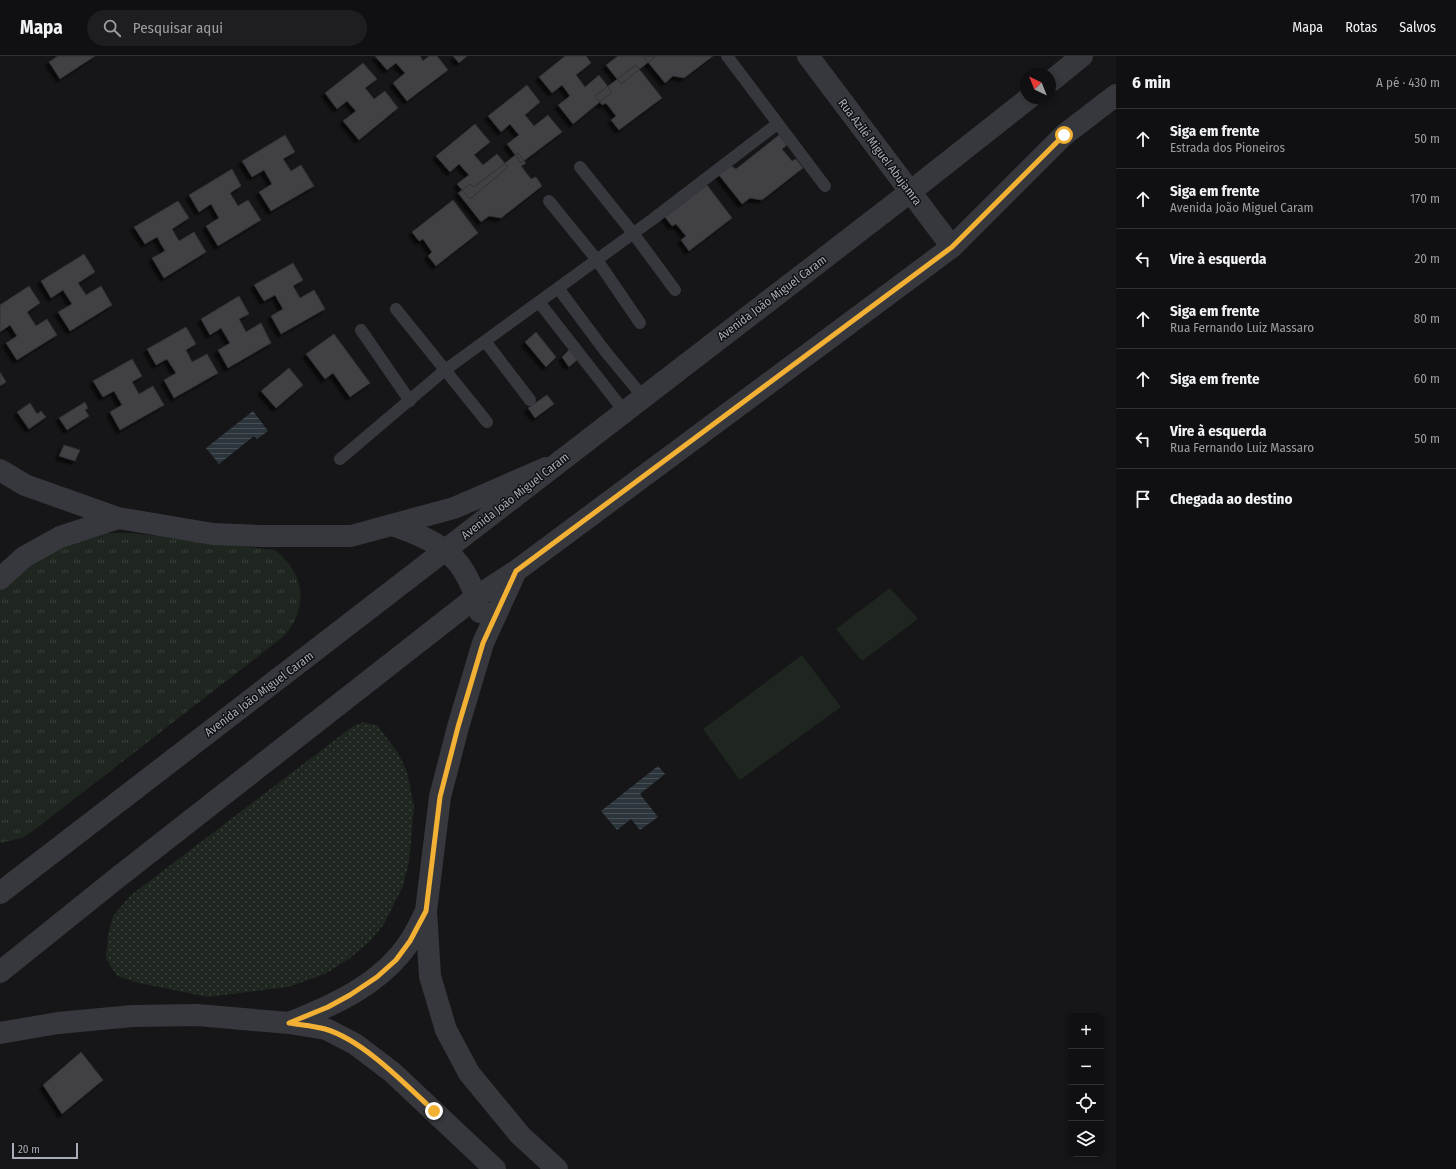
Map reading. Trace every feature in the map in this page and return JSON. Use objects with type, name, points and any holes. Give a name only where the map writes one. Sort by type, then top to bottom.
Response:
[{"type":"street","name":"Rua Azilé Miguel Abujamra","points":[[808,56],[952,247]]},
{"type":"street","points":[[1056,77],[1082,56]]},
{"type":"street","points":[[0,972],[123,873],[476,597],[516,571],[952,247],[1064,135],[1116,95]]},
{"type":"street","name":"Avenida João Miguel Caram","points":[[0,893],[447,551],[558,462],[910,192],[1021,104]]},
{"type":"street","points":[[0,470],[24,485],[118,518],[213,534],[261,536],[351,536],[454,508],[558,462]]},
{"type":"street","points":[[0,579],[24,557],[60,537],[118,518]]},
{"type":"street","points":[[392,525],[421,536],[447,551],[470,579],[482,618],[483,643]]},
{"type":"street","points":[[516,571],[483,643],[458,727],[440,797],[426,911],[430,976],[446,1030],[469,1073],[520,1135],[557,1169]]},
{"type":"street","points":[[289,1023],[328,1007],[350,995],[377,977],[396,960],[410,941],[426,911]]},
{"type":"street","points":[[0,1033],[58,1023],[133,1016],[197,1015],[289,1023],[326,1029],[355,1044],[392,1072],[495,1169]]},
{"type":"lane","points":[[727,56],[825,186]]},
{"type":"lane","points":[[340,460],[445,370],[597,260],[777,124]]},
{"type":"lane","points":[[580,167],[633,233],[675,290]]},
{"type":"lane","points":[[549,201],[597,260],[640,323]]},
{"type":"lane","points":[[558,288],[605,351],[643,397]]},
{"type":"lane","points":[[539,302],[624,411]]},
{"type":"lane","points":[[396,309],[487,422]]},
{"type":"lane","points":[[361,330],[410,401]]},
{"type":"lane","points":[[485,341],[530,400]]},
{"type":"green space","points":[[108,533],[132,533],[275,550],[285,559],[298,580],[300,603],[297,615],[283,637],[33,831],[22,838],[0,843],[0,589],[42,555],[85,537]]},
{"type":"green space","points":[[890,588],[918,619],[862,661],[836,629]]},
{"type":"green space","points":[[802,655],[841,707],[740,780],[703,729]]},
{"type":"green space","points":[[363,722],[378,726],[398,753],[407,772],[414,807],[409,862],[403,886],[384,924],[371,940],[350,958],[325,974],[288,987],[208,997],[139,983],[117,976],[106,959],[108,935],[113,916],[130,896],[352,727]]},
{"type":"shaded area","points":[[253,411],[268,431],[257,439],[254,436],[219,464],[206,448]]},
{"type":"shaded area","points":[[658,766],[665,774],[640,794],[658,817],[640,830],[631,819],[617,830],[601,811]]},
{"type":"building","points":[[58,56],[95,56],[60,79],[49,62]]},
{"type":"building","points":[[375,56],[420,56],[423,61],[429,56],[437,56],[448,70],[407,101],[393,83],[405,73],[396,63],[387,70]]},
{"type":"building","points":[[453,56],[467,56],[459,63]]},
{"type":"building","points":[[565,56],[586,56],[591,63],[576,75],[585,87],[599,75],[612,92],[573,124],[558,105],[570,96],[562,85],[552,93],[539,77]]},
{"type":"building","points":[[618,56],[656,56],[621,84],[606,65]]},
{"type":"building","points":[[643,56],[713,56],[684,78],[673,76],[665,83]]},
{"type":"building","points":[[363,63],[377,79],[365,88],[374,99],[385,91],[398,108],[359,140],[343,121],[356,111],[347,101],[337,109],[325,93]]},
{"type":"building","points":[[636,65],[662,98],[619,130],[611,120],[616,116],[606,103],[602,105],[595,96]]},
{"type":"building","points":[[527,85],[540,102],[525,115],[534,126],[548,115],[562,132],[521,163],[507,144],[519,135],[510,124],[501,132],[488,116]]},
{"type":"building","points":[[475,124],[490,142],[474,155],[483,165],[497,154],[508,167],[470,199],[457,184],[469,175],[459,164],[450,172],[436,156]]},
{"type":"building","points":[[285,135],[295,152],[283,159],[291,171],[301,165],[314,186],[271,211],[259,192],[272,184],[264,170],[252,177],[242,161]]},
{"type":"building","points":[[779,135],[787,145],[782,149],[792,161],[796,159],[803,168],[762,200],[750,198],[742,204],[719,175],[731,166],[736,169]]},
{"type":"building","points":[[518,153],[526,163],[521,166],[531,179],[536,177],[542,186],[501,218],[489,216],[481,222],[458,193],[470,184],[474,187]]},
{"type":"building","points":[[232,169],[241,186],[230,193],[238,206],[248,200],[261,220],[218,246],[206,226],[219,218],[211,204],[199,212],[189,195]]},
{"type":"building","points":[[707,185],[732,218],[689,251],[681,240],[686,236],[676,224],[672,226],[665,217]]},
{"type":"building","points":[[453,200],[478,233],[436,266],[428,256],[432,252],[423,239],[419,241],[412,232]]},
{"type":"building","points":[[178,201],[189,218],[172,229],[179,241],[194,232],[206,252],[164,278],[152,258],[165,251],[157,237],[145,244],[134,227]]},
{"type":"building","points":[[84,254],[95,272],[78,283],[86,295],[101,286],[112,305],[70,331],[58,312],[72,304],[63,290],[51,298],[41,281]]},
{"type":"building","points":[[293,263],[303,280],[293,286],[300,298],[314,290],[325,309],[281,334],[271,316],[283,309],[275,295],[264,301],[254,285]]},
{"type":"building","points":[[29,286],[40,303],[27,312],[36,326],[47,319],[57,335],[17,360],[6,343],[17,336],[10,325],[0,332],[0,305]]},
{"type":"building","points":[[239,296],[249,314],[239,319],[246,332],[261,323],[271,343],[228,368],[218,350],[230,343],[221,328],[210,335],[201,319]]},
{"type":"building","points":[[186,327],[196,344],[186,350],[192,362],[207,354],[218,373],[174,398],[164,380],[176,373],[167,359],[156,365],[147,349]]},
{"type":"building","points":[[536,332],[556,357],[546,367],[525,342]]},
{"type":"building","points":[[334,334],[370,383],[350,397],[333,373],[325,379],[306,354]]},
{"type":"building","points":[[570,349],[578,359],[569,367],[562,357]]},
{"type":"building","points":[[132,359],[142,376],[132,382],[139,394],[153,386],[164,405],[120,430],[110,412],[122,405],[114,391],[103,397],[93,381]]},
{"type":"building","points":[[289,368],[303,385],[276,408],[261,391]]},
{"type":"building","points":[[0,372],[6,382],[0,386]]},
{"type":"building","points":[[547,395],[554,404],[535,418],[528,408]]},
{"type":"building","points":[[85,402],[88,408],[85,410],[89,416],[67,430],[59,418]]},
{"type":"building","points":[[30,403],[37,414],[41,411],[46,417],[29,429],[17,412]]},
{"type":"building","points":[[64,445],[80,450],[75,461],[59,456]]},
{"type":"building","points":[[81,1052],[103,1080],[62,1114],[43,1085]]},
{"type":"route","points":[[434,1111],[392,1072],[355,1044],[326,1029],[289,1023],[328,1007],[350,995],[377,977],[396,960],[410,941],[426,911],[440,797],[458,727],[483,643],[516,571],[952,247],[1064,135]]}]
